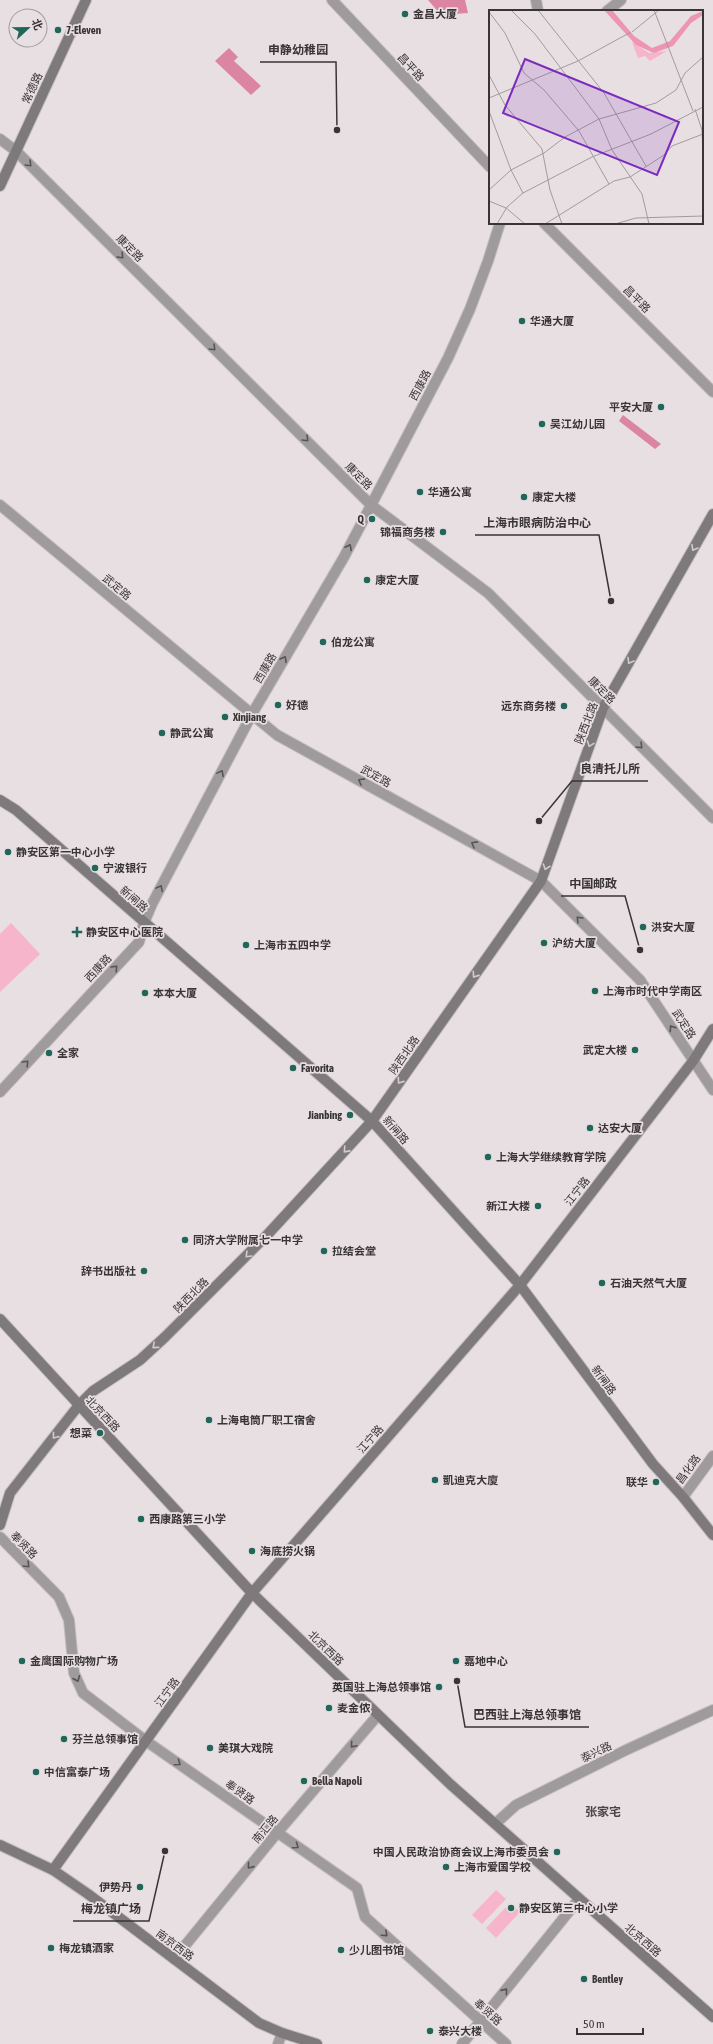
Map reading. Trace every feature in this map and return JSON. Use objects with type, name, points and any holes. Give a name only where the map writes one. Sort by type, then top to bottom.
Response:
[{"type":"main road","name":"常德路","points":[[0,186],[86,0]]},
{"type":"main road","name":"陕西北路","points":[[0,1525],[10,1493],[79,1405],[93,1391],[140,1360],[165,1337],[268,1234],[372,1121],[541,881],[603,708],[713,514]]},
{"type":"main road","name":"新闸路","points":[[0,800],[16,810],[372,1121],[520,1285],[653,1464],[683,1497],[713,1535]]},
{"type":"main road","name":"江宁路","points":[[53,1870],[252,1593],[520,1285],[693,1061],[713,1029]]},
{"type":"main road","name":"北京西路","points":[[0,1319],[252,1593],[450,1784],[496,1823],[579,1899],[713,2017]]},
{"type":"main road","name":"南京西路","points":[[0,1845],[53,1870],[88,1894],[259,2023],[282,2033],[317,2044]]},
{"type":"street","name":"昌平路","points":[[332,0],[489,166]]},
{"type":"street","points":[[536,0],[538,10]]},
{"type":"street","points":[[608,10],[621,0]]},
{"type":"street","name":"康定路","points":[[0,138],[16,151],[371,505],[488,593],[713,818]]},
{"type":"street","name":"西康路","points":[[0,1092],[139,942],[144,923],[152,904],[252,714],[344,557],[448,358],[470,309],[500,224]]},
{"type":"street","name":"昌平路","points":[[545,224],[713,392]]},
{"type":"street","name":"武定路","points":[[0,505],[276,735],[541,881],[640,980],[713,1090]]},
{"type":"street","name":"昌化路","points":[[683,1497],[713,1456]]},
{"type":"street","name":"奉贤路","points":[[0,1537],[59,1597],[68,1620],[74,1673],[82,1693],[146,1741],[357,1888],[365,1917],[506,2044]]},
{"type":"street","name":"泰兴路","points":[[496,1823],[516,1805],[626,1750],[713,1710]]},
{"type":"street","name":"南汇路","points":[[174,1960],[277,1833],[378,1716]]},
{"type":"street","points":[[462,2044],[579,1899]]},
{"type":"street","points":[[278,2044],[282,2033]]},
{"type":"shaded area","points":[[428,0],[465,0],[468,13],[441,15]]},
{"type":"shaded area","points":[[229,48],[238,57],[234,61],[261,86],[251,95],[215,61]]},
{"type":"shaded area","points":[[623,415],[661,444],[655,449],[619,421]]},
{"type":"shaded area","points":[[11,923],[40,954],[0,992],[0,934]]},
{"type":"shaded area","points":[[496,1890],[506,1899],[482,1924],[472,1915]]},
{"type":"shaded area","points":[[510,1903],[520,1912],[496,1938],[486,1928]]},
{"type":"place","name":"金昌大厦","points":[[405,14]]},
{"type":"place","name":"7-Eleven","points":[[58,30]]},
{"type":"place","name":"申静幼稚园","points":[[337,130]]},
{"type":"place","name":"华通大厦","points":[[522,321]]},
{"type":"place","name":"平安大厦","points":[[661,407]]},
{"type":"place","name":"吴江幼儿园","points":[[542,424]]},
{"type":"place","name":"华通公寓","points":[[420,492]]},
{"type":"place","name":"康定大楼","points":[[524,497]]},
{"type":"place","name":"Q","points":[[372,519]]},
{"type":"place","name":"锦福商务楼","points":[[443,532]]},
{"type":"place","name":"康定大厦","points":[[367,580]]},
{"type":"place","name":"上海市眼病防治中心","points":[[611,601]]},
{"type":"place","name":"伯龙公寓","points":[[323,642]]},
{"type":"place","name":"好德","points":[[278,705]]},
{"type":"place","name":"远东商务楼","points":[[564,706]]},
{"type":"place","name":"Xinjiang","points":[[225,717]]},
{"type":"place","name":"静武公寓","points":[[162,733]]},
{"type":"place","name":"良清托儿所","points":[[539,821]]},
{"type":"place","name":"静安区第一中心小学","points":[[8,852]]},
{"type":"place","name":"宁波银行","points":[[95,868]]},
{"type":"place","name":"洪安大厦","points":[[643,927]]},
{"type":"place","name":"静安区中心医院","points":[[77,932]]},
{"type":"place","name":"沪纺大厦","points":[[544,943]]},
{"type":"place","name":"上海市五四中学","points":[[246,945]]},
{"type":"place","name":"中国邮政","points":[[640,950]]},
{"type":"place","name":"上海市时代中学南区","points":[[595,991]]},
{"type":"place","name":"本本大厦","points":[[145,993]]},
{"type":"place","name":"武定大楼","points":[[635,1050]]},
{"type":"place","name":"全家","points":[[49,1053]]},
{"type":"place","name":"Favorita","points":[[293,1068]]},
{"type":"place","name":"Jianbing","points":[[350,1115]]},
{"type":"place","name":"达安大厦","points":[[590,1128]]},
{"type":"place","name":"上海大学继续教育学院","points":[[488,1157]]},
{"type":"place","name":"新江大楼","points":[[538,1206]]},
{"type":"place","name":"同济大学附属七一中学","points":[[185,1240]]},
{"type":"place","name":"拉结会堂","points":[[324,1251]]},
{"type":"place","name":"辞书出版社","points":[[144,1271]]},
{"type":"place","name":"石油天然气大厦","points":[[602,1283]]},
{"type":"place","name":"上海电筒厂职工宿舍","points":[[209,1420]]},
{"type":"place","name":"想菜","points":[[100,1433]]},
{"type":"place","name":"凱迪克大廈","points":[[435,1480]]},
{"type":"place","name":"联华","points":[[656,1482]]},
{"type":"place","name":"西康路第三小学","points":[[141,1519]]},
{"type":"place","name":"海底捞火锅","points":[[252,1551]]},
{"type":"place","name":"金鹰国际购物广场","points":[[22,1661]]},
{"type":"place","name":"嘉地中心","points":[[456,1661]]},
{"type":"place","name":"巴西驻上海总领事馆","points":[[457,1681]]},
{"type":"place","name":"英国驻上海总领事馆","points":[[439,1687]]},
{"type":"place","name":"麦金侬","points":[[329,1708]]},
{"type":"place","name":"芬兰总领事馆","points":[[64,1739]]},
{"type":"place","name":"美琪大戏院","points":[[210,1748]]},
{"type":"place","name":"中信富泰广场","points":[[36,1772]]},
{"type":"place","name":"Bella Napoli","points":[[304,1781]]},
{"type":"place","name":"梅龙镇广场","points":[[165,1851]]},
{"type":"place","name":"中国人民政治协商会议上海市委员会","points":[[557,1852]]},
{"type":"place","name":"上海市爱国学校","points":[[446,1867]]},
{"type":"place","name":"伊势丹","points":[[140,1887]]},
{"type":"place","name":"静安区第三中心小学","points":[[511,1908]]},
{"type":"place","name":"梅龙镇酒家","points":[[51,1948]]},
{"type":"place","name":"少儿图书馆","points":[[341,1950]]},
{"type":"place","name":"Bentley","points":[[584,1979]]},
{"type":"place","name":"泰兴大楼","points":[[430,2031]]},
{"type":"district","name":"张家宅","points":[[603,1812]]}]
